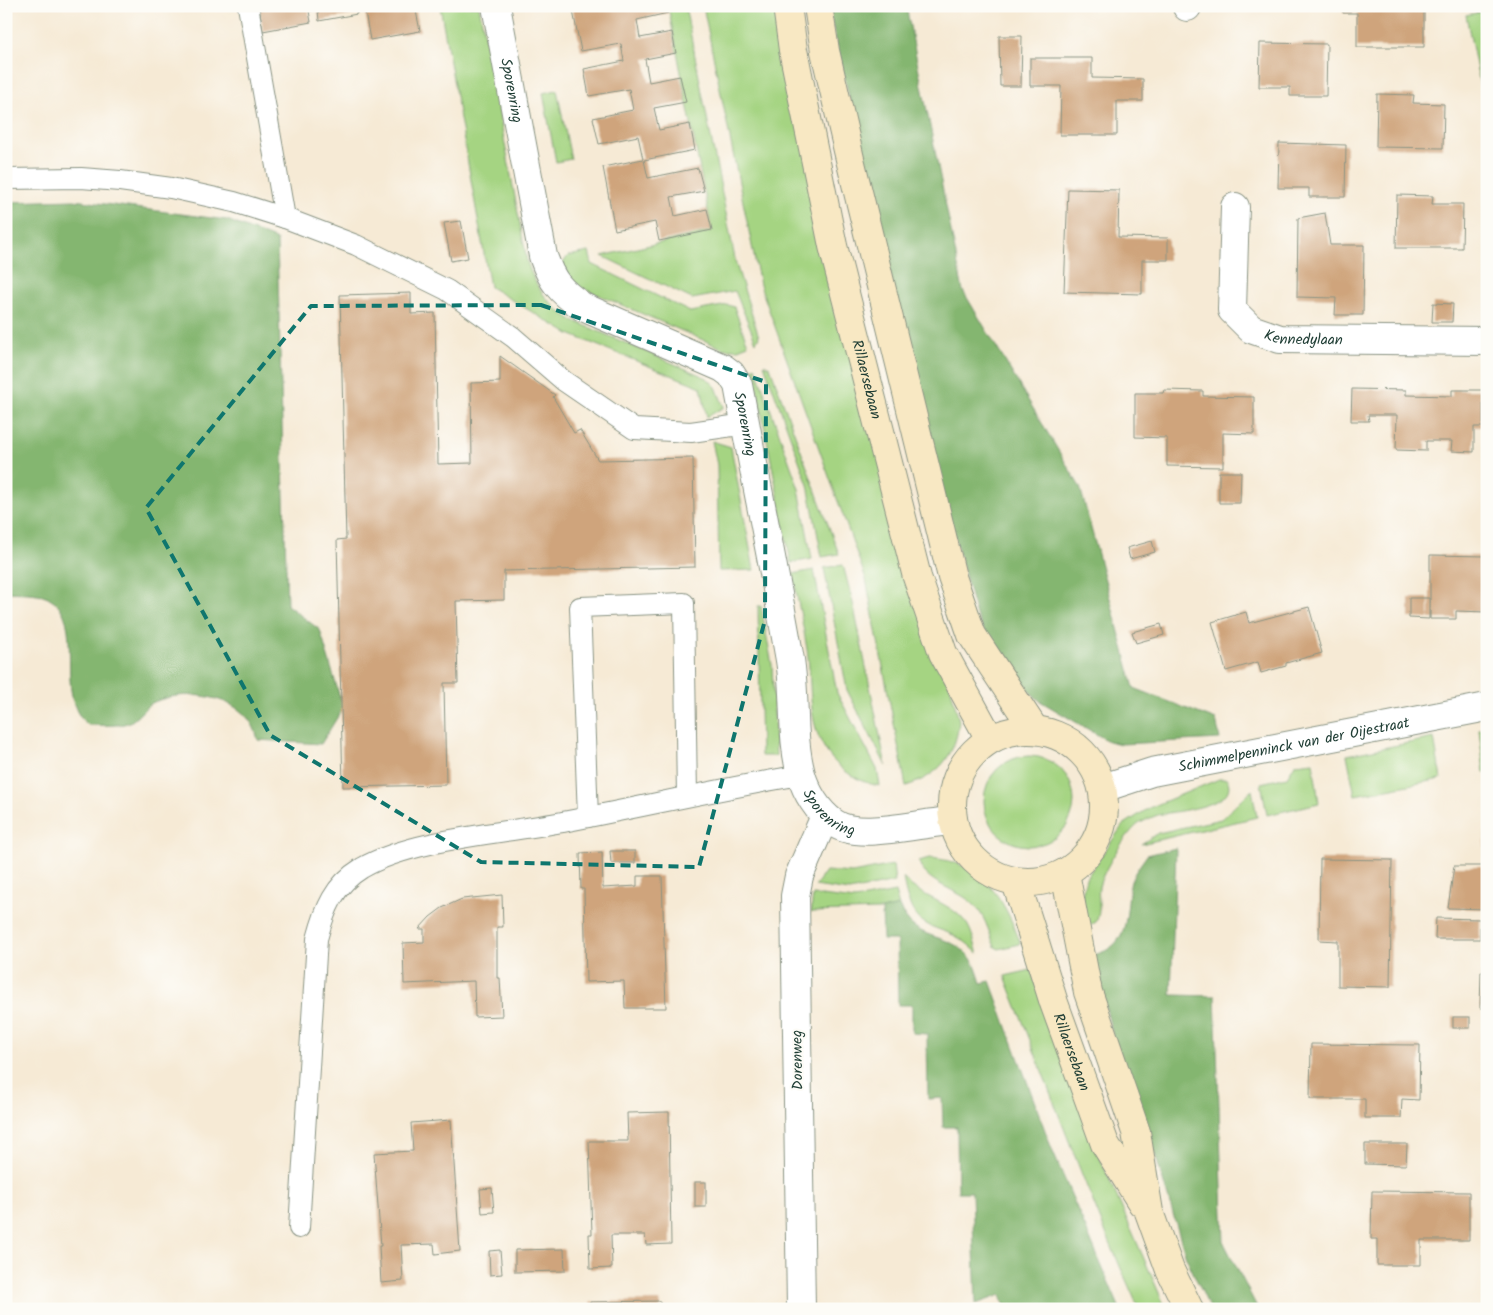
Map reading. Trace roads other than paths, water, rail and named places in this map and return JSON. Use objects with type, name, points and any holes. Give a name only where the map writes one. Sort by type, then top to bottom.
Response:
[{"type":"street","name":"Sporenring","points":[[496,6],[543,256],[549,275],[563,293],[583,307],[723,368],[731,374],[738,385],[790,663],[795,739],[801,775],[816,807],[835,824],[852,831],[880,830],[953,821]]},
{"type":"street","name":"Rillaersebaan","points":[[787,6],[793,50],[833,246],[917,577],[943,653],[990,739]]},
{"type":"street","points":[[818,6],[825,51],[850,159],[952,577],[972,635],[1034,729]]},
{"type":"street","name":"Kennedylaan","points":[[1235,208],[1232,310],[1251,329],[1280,339],[1487,341]]},
{"type":"street","name":"Schimmelpenninck van der Oijestraat","points":[[1103,788],[1152,772],[1487,707]]},
{"type":"street","points":[[1034,729],[1057,735],[1078,747],[1093,766],[1103,788],[1104,813],[1098,837],[1085,858],[1065,873],[1041,882],[1016,882],[993,875],[975,861],[960,843],[953,821],[951,802],[954,783],[962,765],[975,750],[990,739],[1012,730],[1034,729]]},
{"type":"street","name":"Dorenweg","points":[[801,1309],[795,896],[799,876],[825,816]]},
{"type":"street","name":"Rillaersebaan","points":[[1065,873],[1088,992],[1136,1132],[1148,1212]]},
{"type":"street","name":"Rillaersebaan","points":[[1016,882],[1054,1003],[1105,1144],[1148,1212],[1170,1270],[1188,1309]]},
{"type":"lane","points":[[248,6],[285,218]]},
{"type":"lane","points":[[6,179],[81,178],[137,183],[234,202],[285,218],[356,245],[447,290],[514,337],[564,381],[634,429],[691,432],[746,424]]},
{"type":"lane","points":[[588,817],[580,607],[684,604],[687,796]]},
{"type":"lane","points":[[299,1228],[317,939],[325,910],[342,885],[361,869],[395,854],[427,846],[588,817],[801,775]]}]
